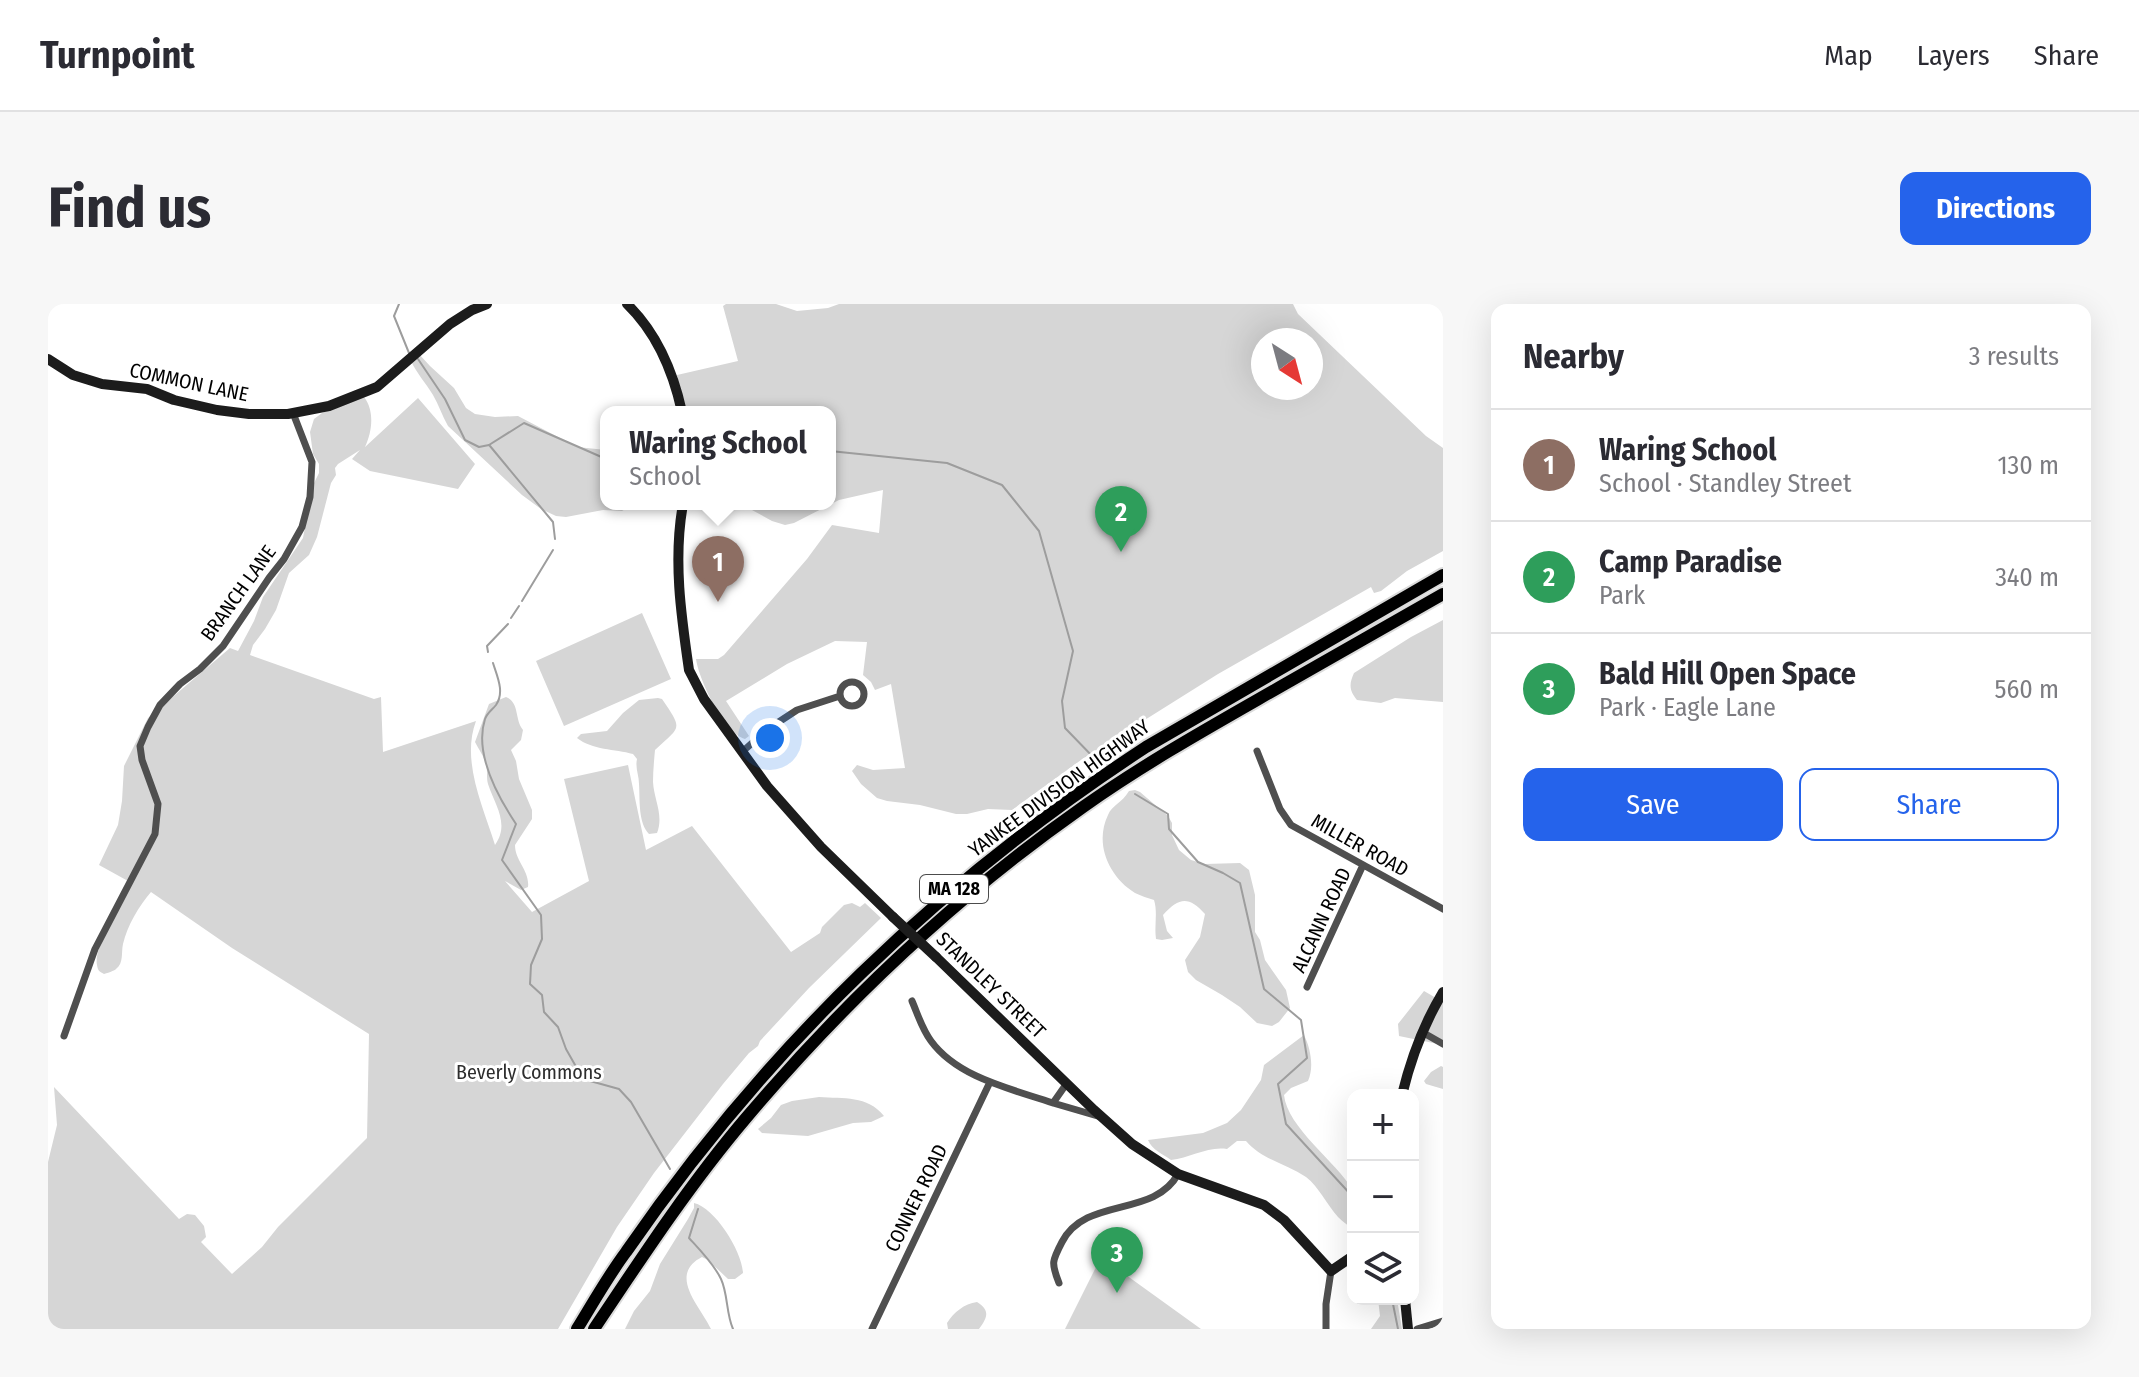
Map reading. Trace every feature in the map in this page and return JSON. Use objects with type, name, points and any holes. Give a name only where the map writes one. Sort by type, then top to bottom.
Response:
[{"type":"highway","name":"YANKEE DIVISION HIGHWAY","points":[[577,1329],[641,1230],[726,1118],[820,1014],[929,909],[1019,836],[1135,755],[1443,575]]},
{"type":"highway","name":"YANKEE DIVISION HIGHWAY","points":[[594,1329],[678,1206],[745,1119],[841,1013],[936,922],[1011,861],[1112,787],[1237,711],[1443,594]]},
{"type":"street","name":"COMMON LANE","points":[[48,359],[73,375],[102,384],[147,389],[174,400],[217,410],[269,416],[293,413],[329,406],[366,392],[389,378],[450,324],[487,304]]},
{"type":"street","points":[[627,304],[643,321],[664,354],[680,406]]},
{"type":"street","name":"BRANCH LANE","points":[[64,1036],[100,937],[155,834],[158,804],[140,746],[148,727],[160,705],[223,646],[284,559],[302,527],[310,497],[312,462],[293,413]]},
{"type":"street","name":"STANDLEY STREET","points":[[682,510],[678,569],[689,670],[704,699],[767,786],[821,847],[1132,1144],[1178,1174],[1264,1205],[1284,1220],[1331,1271]]},
{"type":"street","points":[[742,752],[768,729],[797,710],[840,696]]},
{"type":"street","name":"MILLER ROAD","points":[[1257,751],[1280,809],[1291,825],[1443,909]]},
{"type":"street","name":"ALCANN ROAD","points":[[1307,987],[1363,865]]},
{"type":"street","points":[[1403,1089],[1422,1032],[1443,992]]},
{"type":"street","points":[[912,1001],[924,1029],[938,1050],[966,1071],[990,1082],[1103,1118]]},
{"type":"street","points":[[1422,1032],[1443,1044]]},
{"type":"street","name":"CONNER ROAD","points":[[872,1329],[990,1082]]},
{"type":"street","points":[[1053,1103],[1067,1083]]},
{"type":"street","points":[[1059,1283],[1053,1259],[1070,1229],[1090,1216],[1163,1193],[1178,1174]]},
{"type":"street","points":[[1326,1329],[1331,1271],[1347,1260]]},
{"type":"street","points":[[1406,1305],[1408,1329]]},
{"type":"street","points":[[1417,1329],[1443,1321]]},
{"type":"green space","points":[[726,304],[776,304],[797,311],[839,304],[1293,304],[1298,314],[1313,328],[1251,328],[1251,400],[1323,400],[1323,338],[1426,436],[1443,448],[1443,551],[1407,571],[1381,591],[1374,593],[1371,587],[1218,674],[1081,760],[1012,810],[988,809],[956,814],[887,801],[877,798],[852,771],[857,765],[873,770],[905,768],[891,684],[875,690],[863,675],[867,642],[835,641],[787,664],[726,701],[749,736],[745,739],[737,735],[721,717],[707,692],[696,659],[718,659],[724,655],[807,559],[832,525],[879,533],[883,490],[836,502],[836,406],[684,406],[677,375],[738,361],[723,306]]},
{"type":"green space","points":[[419,354],[454,388],[466,408],[475,414],[518,416],[577,447],[600,449],[600,510],[603,510],[556,516],[522,495],[448,426],[411,361]]},
{"type":"green space","name":"Beverly Commons","points":[[364,397],[370,409],[371,422],[365,447],[418,398],[475,464],[458,489],[370,471],[352,459],[360,450],[338,464],[309,555],[289,573],[276,610],[253,645],[250,655],[374,699],[381,697],[383,752],[476,721],[472,736],[472,768],[495,845],[501,822],[488,784],[487,768],[475,742],[489,704],[506,697],[510,700],[523,730],[521,740],[511,750],[532,810],[532,819],[515,845],[528,887],[521,890],[505,881],[532,912],[589,881],[564,779],[628,765],[646,850],[692,826],[791,952],[820,933],[844,905],[852,903],[860,907],[865,903],[881,918],[809,988],[723,1084],[654,1173],[617,1227],[558,1329],[48,1329],[48,1162],[57,1125],[54,1087],[179,1219],[187,1214],[195,1215],[204,1226],[206,1237],[201,1242],[232,1274],[367,1138],[369,1034],[232,948],[151,892],[127,930],[119,967],[104,974],[98,969],[97,958],[103,936],[128,881],[99,865],[118,825],[124,766],[148,718],[230,648],[238,651],[263,597],[303,538],[313,485],[319,473],[310,432],[314,419]]},
{"type":"green space","points":[[752,510],[819,510],[794,523],[785,525]]},
{"type":"green space","points":[[642,613],[671,679],[564,726],[536,661]]},
{"type":"green space","points":[[1443,620],[1443,702],[1395,698],[1381,703],[1357,700],[1351,687],[1354,673]]},
{"type":"green space","points":[[658,698],[669,709],[676,728],[655,750],[653,782],[659,826],[657,833],[649,834],[641,818],[637,759],[633,754],[597,747],[577,738],[581,734],[607,731],[639,700]]},
{"type":"green space","points":[[1135,790],[1168,816],[1179,850],[1191,860],[1205,864],[1240,863],[1249,870],[1255,895],[1255,932],[1265,960],[1286,990],[1290,1008],[1279,1022],[1272,1026],[1257,1023],[1240,1007],[1188,972],[1185,960],[1200,937],[1205,914],[1199,908],[1184,901],[1174,905],[1163,915],[1167,931],[1173,938],[1156,939],[1154,900],[1135,893],[1111,869],[1104,848],[1104,826],[1112,809],[1129,791]]},
{"type":"green space","points":[[1424,991],[1443,1002],[1443,1045],[1399,1036],[1398,1024]]},
{"type":"green space","points":[[1304,1035],[1311,1058],[1310,1076],[1308,1081],[1291,1088],[1284,1095],[1287,1107],[1303,1132],[1347,1182],[1347,1225],[1306,1177],[1266,1157],[1246,1141],[1237,1141],[1227,1149],[1213,1149],[1171,1160],[1148,1140],[1203,1133],[1227,1123],[1241,1110],[1261,1080],[1264,1065]]},
{"type":"green space","points":[[1441,1066],[1443,1089],[1426,1084],[1424,1081],[1431,1072]]},
{"type":"green space","points":[[819,1097],[863,1101],[884,1116],[871,1122],[853,1123],[808,1136],[762,1133],[758,1129],[781,1105]]},
{"type":"green space","points":[[694,1203],[710,1213],[726,1232],[738,1253],[743,1273],[735,1279],[728,1279],[702,1257],[692,1264],[687,1273],[687,1282],[711,1329],[625,1329],[650,1291],[660,1264],[688,1219]]},
{"type":"green space","points":[[1101,1257],[1201,1329],[1065,1329]]},
{"type":"green space","points":[[977,1302],[986,1314],[979,1329],[948,1329],[947,1323],[956,1312]]},
{"type":"green space","points":[[1379,1305],[1398,1305],[1402,1329],[1371,1329],[1380,1316]]},
{"type":"waterway","points":[[399,304],[394,316],[409,353]]},
{"type":"waterway","points":[[418,359],[445,399],[465,440],[479,447],[489,445],[524,423],[600,456]]},
{"type":"waterway","points":[[490,446],[553,522],[555,539]]},
{"type":"waterway","points":[[836,452],[947,463],[1002,485],[1039,531],[1073,651],[1062,701],[1065,728],[1097,761]]},
{"type":"waterway","points":[[522,601],[553,550]]},
{"type":"waterway","points":[[511,618],[519,606]]},
{"type":"waterway","points":[[488,652],[487,646],[508,624]]},
{"type":"waterway","points":[[493,663],[500,695],[485,719],[483,746],[495,788],[516,824],[502,860],[541,915],[542,939],[531,965],[530,984],[542,995],[544,1012],[558,1027],[583,1079],[619,1089],[631,1102],[670,1169]]},
{"type":"waterway","points":[[1135,794],[1168,814],[1169,829],[1198,862],[1240,883],[1264,989],[1301,1020],[1307,1058],[1278,1084],[1286,1124],[1347,1190]]},
{"type":"waterway","points":[[698,1209],[689,1238],[721,1279],[733,1329]]},
{"type":"waterway","points":[[1393,1305],[1398,1329]]},
{"type":"place","name":"Camp Paradise","points":[[1121,552]]},
{"type":"place","name":"Waring School","points":[[718,602]]},
{"type":"place","name":"Bald Hill Open Space","points":[[1117,1293]]}]
